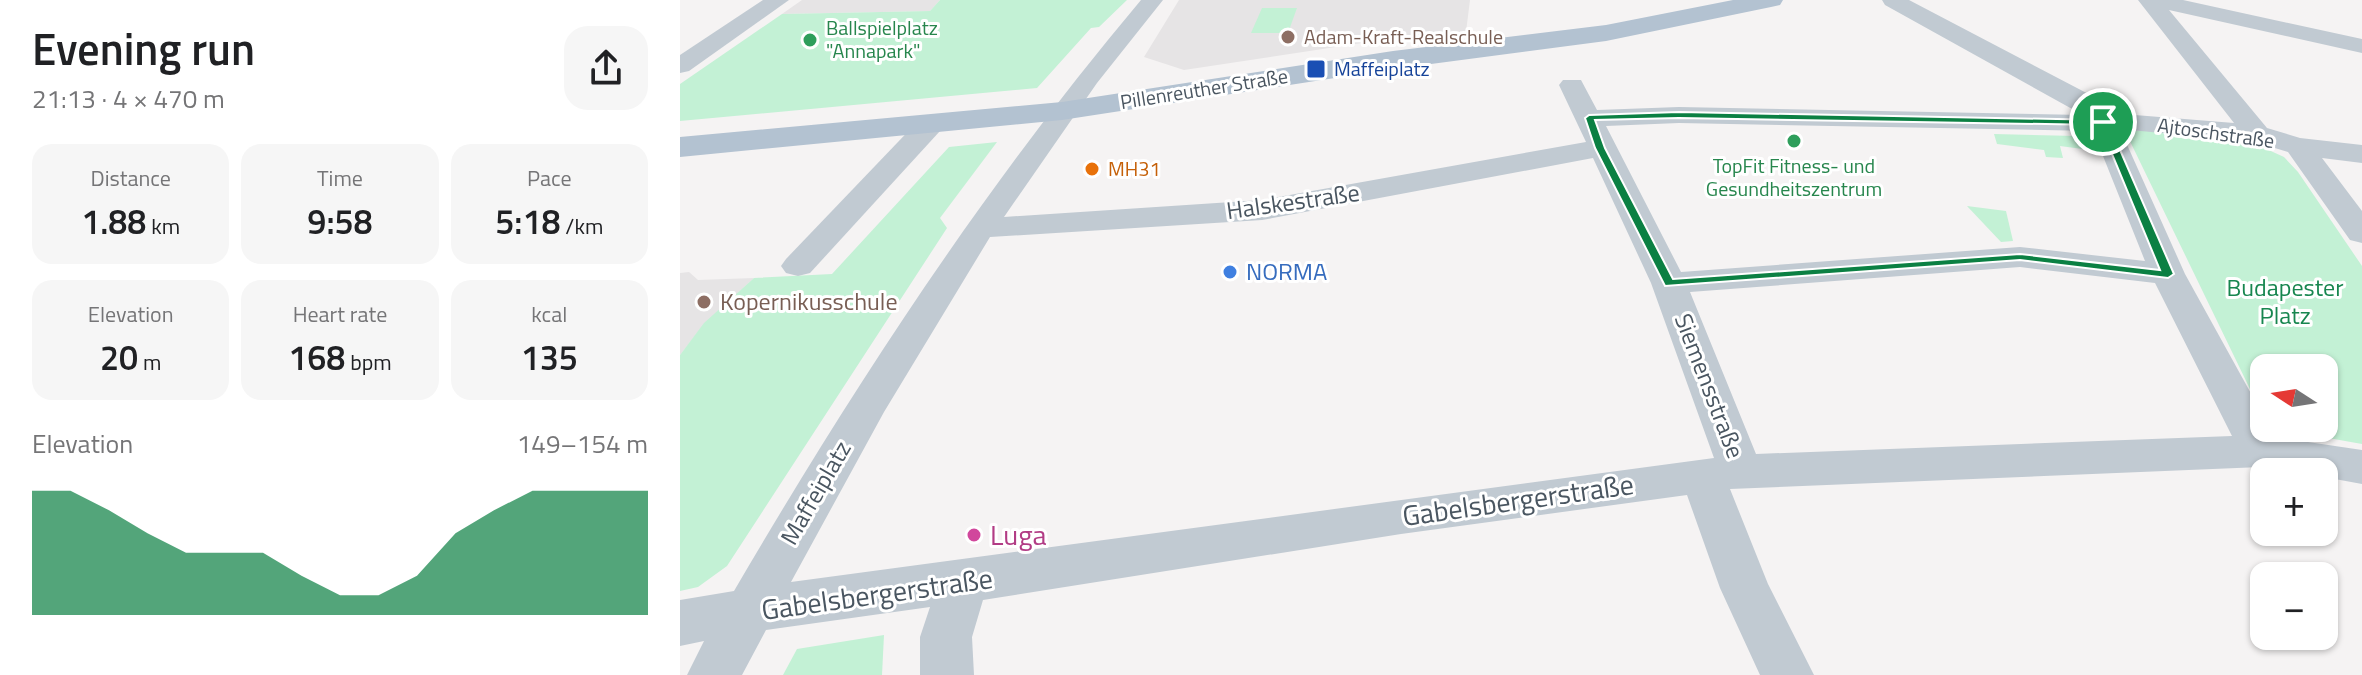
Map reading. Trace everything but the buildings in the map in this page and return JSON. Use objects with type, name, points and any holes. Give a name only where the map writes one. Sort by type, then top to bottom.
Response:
[{"type":"main road","name":"Pillenreuther Straße","points":[[680,147],[930,125],[1352,56],[1617,23],[1741,0]]},
{"type":"main road","name":"Pillenreuther Straße","points":[[680,135],[1067,104],[1576,38],[1771,0]]},
{"type":"street","points":[[680,66],[778,0]]},
{"type":"street","name":"Maffeiplatz","points":[[714,675],[882,380],[1067,104],[1152,0]]},
{"type":"street","points":[[1893,0],[2089,105],[2103,122],[2168,274],[2261,451]]},
{"type":"street","points":[[2151,0],[2362,46]]},
{"type":"street","points":[[2151,0],[2257,134]]},
{"type":"street","name":"Siemensstraße","points":[[1572,85],[1669,283],[1722,473],[1745,588],[1787,675]]},
{"type":"street","name":"Ajtoschstraße","points":[[1595,133],[1679,115],[2057,124],[2122,121],[2257,134],[2298,146],[2362,154]]},
{"type":"street","points":[[798,266],[930,125]]},
{"type":"street","name":"Halskestraße","points":[[981,228],[1262,210],[1595,133]]},
{"type":"street","points":[[2298,146],[2362,233]]},
{"type":"street","points":[[1669,283],[2020,257],[2168,274]]},
{"type":"street","name":"Gabelsbergerstraße","points":[[680,623],[1401,516],[1722,473],[2261,451],[2362,467]]},
{"type":"street","points":[[947,675],[946,637],[963,582]]},
{"type":"shaded area","points":[[802,0],[940,0],[930,11],[782,14]]},
{"type":"shaded area","name":"Adam-Kraft-Realschule","points":[[1179,0],[1470,0],[1466,32],[1375,41],[1184,70],[1144,57]]},
{"type":"shaded area","name":"Kopernikusschule","points":[[689,272],[698,280],[754,278],[704,324],[680,355],[680,273]]},
{"type":"green space","points":[[940,0],[1127,0],[1099,27],[1091,28],[1037,88],[680,121],[680,84],[782,14],[930,11]]},
{"type":"green space","points":[[1262,8],[1297,8],[1288,33],[1251,33]]},
{"type":"green space","name":"Budapester Platz","points":[[2148,130],[2262,147],[2284,157],[2298,172],[2362,266],[2362,444],[2338,440],[2338,354],[2250,354],[2250,389],[2127,135],[2132,131]]},
{"type":"green space","points":[[1994,134],[2077,136],[2084,138],[2090,150],[2060,146],[2063,158],[2046,157],[2044,150],[1997,144]]},
{"type":"green space","points":[[997,142],[940,218],[947,228],[727,566],[698,587],[680,591],[680,355],[704,323],[754,278],[832,274],[949,147]]},
{"type":"green space","points":[[1967,206],[2006,211],[2013,241],[2001,242]]},
{"type":"green space","points":[[884,635],[882,675],[783,675],[797,649]]},
{"type":"place","name":"Adam-Kraft-Realschule","points":[[1288,37]]},
{"type":"place","name":"Ballspielplatz \"Annapark\"","points":[[810,40]]},
{"type":"place","name":"Maffeiplatz","points":[[1316,69]]},
{"type":"place","name":"TopFit Fitness- und Gesundheitszentrum","points":[[1794,141]]},
{"type":"place","name":"MH31","points":[[1092,169]]},
{"type":"place","name":"NORMA","points":[[1230,272]]},
{"type":"place","name":"Kopernikusschule","points":[[704,302]]},
{"type":"place","name":"Luga","points":[[974,535]]},
{"type":"route","points":[[1679,115],[2057,124],[2103,122],[2168,274],[2020,257],[1669,283],[1600,148],[1589,118],[1679,115]]}]
